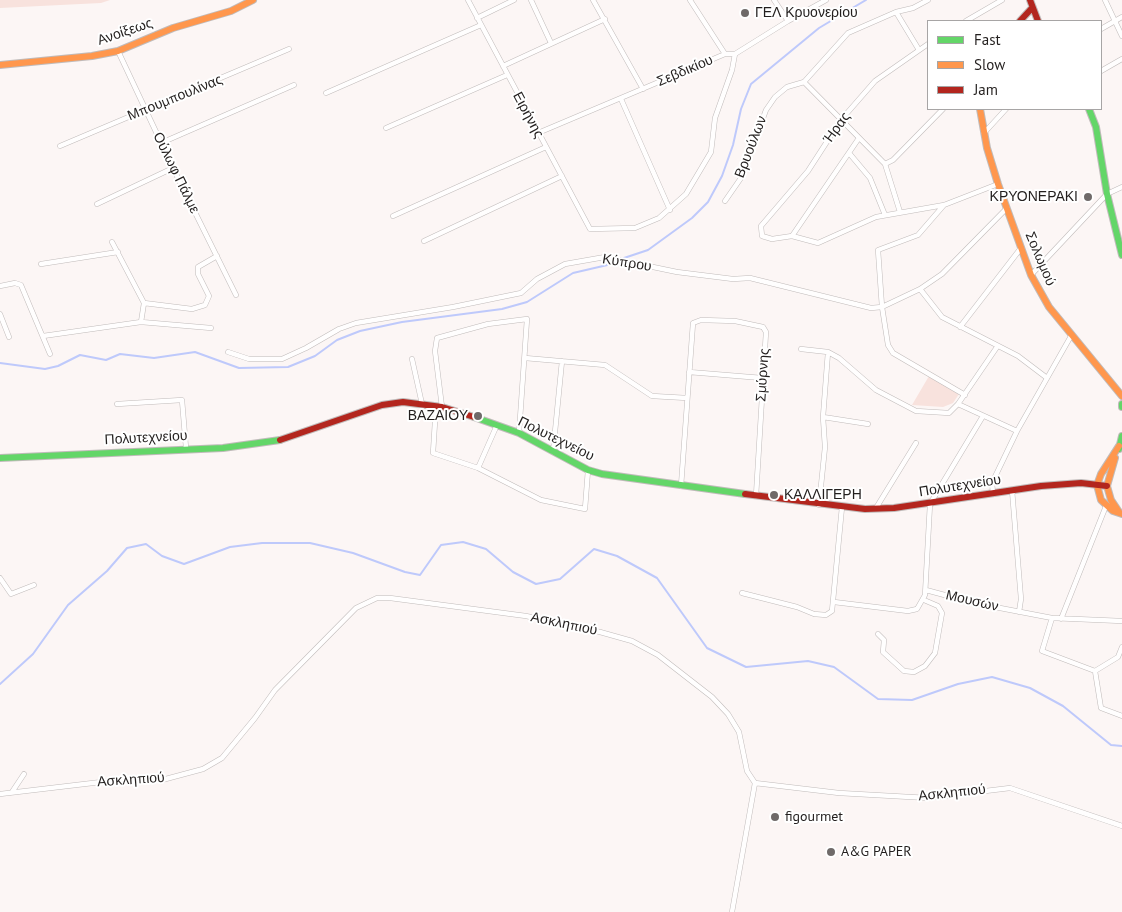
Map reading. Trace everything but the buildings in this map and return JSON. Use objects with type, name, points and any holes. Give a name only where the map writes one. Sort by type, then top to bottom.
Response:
[{"type":"street","name":"Ανοίξεως","points":[[0,64],[65,56],[92,56],[118,51],[172,28],[231,11],[253,0]]},
{"type":"street","name":"Ειρήνης","points":[[468,0],[590,229],[635,228],[659,218],[670,210]]},
{"type":"street","points":[[477,18],[514,0]]},
{"type":"street","points":[[531,0],[551,43]]},
{"type":"street","points":[[593,0],[643,89]]},
{"type":"street","points":[[690,0],[725,54]]},
{"type":"street","points":[[774,0],[788,21]]},
{"type":"street","points":[[621,99],[670,210],[686,194],[711,152],[715,118],[732,70],[735,54],[826,0]]},
{"type":"street","name":"Βρυούλων","points":[[725,201],[740,178],[766,110],[787,87],[804,82],[848,33],[896,12],[913,8],[928,0]]},
{"type":"street","points":[[968,20],[1002,0]]},
{"type":"street","points":[[1030,0],[1038,20]]},
{"type":"street","points":[[1104,0],[1122,36]]},
{"type":"street","points":[[1021,20],[1032,8]]},
{"type":"street","points":[[896,12],[919,50]]},
{"type":"street","points":[[1102,28],[1122,17]]},
{"type":"street","points":[[503,66],[605,19]]},
{"type":"street","points":[[326,93],[481,25]]},
{"type":"street","name":"Ήρας","points":[[792,236],[772,239],[765,238],[760,232],[761,226],[808,171],[841,120],[875,82],[927,45]]},
{"type":"street","name":"Μπουμπουλίνας","points":[[60,146],[289,50]]},
{"type":"street","name":"Ούλωφ Πάλμε","points":[[118,51],[236,295]]},
{"type":"street","name":"Σεβδικίου","points":[[538,134],[725,54],[735,54]]},
{"type":"street","points":[[1102,70],[1122,59]]},
{"type":"street","points":[[386,128],[507,75]]},
{"type":"street","points":[[804,82],[885,164],[900,212]]},
{"type":"street","points":[[161,143],[294,85]]},
{"type":"street","points":[[885,164],[893,160],[942,110]]},
{"type":"street","name":"Σολωμού","points":[[980,110],[984,133],[998,184],[1031,275],[1049,307],[1122,396]]},
{"type":"street","points":[[984,133],[1005,110]]},
{"type":"street","points":[[1089,110],[1096,127],[1107,194],[1122,251]]},
{"type":"street","points":[[859,138],[792,236],[818,243],[854,226],[885,215],[944,205],[998,184]]},
{"type":"street","points":[[393,216],[546,147]]},
{"type":"street","points":[[848,153],[870,178],[885,215]]},
{"type":"street","points":[[97,204],[173,168]]},
{"type":"street","points":[[424,241],[562,176]]},
{"type":"street","points":[[1031,275],[1107,194],[1122,187]]},
{"type":"street","points":[[944,205],[918,235],[878,250],[882,307],[888,345],[893,353],[964,395]]},
{"type":"street","points":[[882,307],[920,289],[942,274],[1007,208]]},
{"type":"street","points":[[112,242],[144,303],[142,322]]},
{"type":"street","points":[[960,327],[1021,248]]},
{"type":"street","points":[[41,264],[118,252]]},
{"type":"street","points":[[144,303],[192,309],[205,305],[209,296],[198,274],[198,268],[217,256]]},
{"type":"street","name":"Κύπρου","points":[[228,352],[250,359],[282,359],[306,348],[339,328],[356,322],[521,294],[538,279],[565,264],[605,257],[684,273],[733,279],[750,278],[871,308],[882,307]]},
{"type":"street","points":[[0,286],[19,283],[50,354]]},
{"type":"street","points":[[920,289],[942,317],[997,347],[1018,356],[1047,378]]},
{"type":"street","points":[[0,314],[10,337]]},
{"type":"street","points":[[519,433],[527,319],[488,324],[437,338],[435,351],[439,406],[433,453],[478,468],[541,500],[585,509],[588,470]]},
{"type":"street","name":"Σμύρνης","points":[[689,372],[694,321],[735,321],[763,327],[766,332],[756,496]]},
{"type":"street","points":[[43,336],[142,322],[211,328]]},
{"type":"street","points":[[993,493],[992,483],[1017,431],[1071,336]]},
{"type":"street","points":[[802,349],[828,352],[839,358],[876,390],[916,411],[949,413],[958,404],[997,347]]},
{"type":"street","points":[[819,505],[825,447],[823,417],[828,352]]},
{"type":"street","points":[[525,358],[605,365],[652,396],[687,398]]},
{"type":"street","points":[[412,359],[422,404]]},
{"type":"street","points":[[553,452],[562,361]]},
{"type":"street","points":[[681,486],[689,372],[762,378]]},
{"type":"street","points":[[117,404],[182,400],[186,448]]},
{"type":"street","name":"Πολυτεχνείου","points":[[0,458],[186,448],[223,448],[275,442],[382,404],[403,402],[439,406],[519,433],[588,470],[681,486],[819,505],[876,508],[930,504],[1012,490],[1081,483],[1107,486]]},
{"type":"street","points":[[958,404],[1017,431]]},
{"type":"street","points":[[926,590],[930,504],[983,416]]},
{"type":"street","points":[[823,417],[868,424]]},
{"type":"street","points":[[478,468],[497,425]]},
{"type":"street","points":[[1120,513],[1111,500],[1107,486],[1122,436]]},
{"type":"street","points":[[876,508],[916,443]]},
{"type":"street","points":[[1119,446],[1101,474],[1097,485],[1097,493],[1106,506],[1120,513]]},
{"type":"street","points":[[1012,490],[1022,599],[1019,612]]},
{"type":"street","points":[[1061,618],[1106,506]]},
{"type":"street","points":[[742,593],[797,607],[814,614],[826,615],[832,611],[842,507]]},
{"type":"street","points":[[0,578],[11,594],[34,585]]},
{"type":"street","name":"Μουσών","points":[[834,602],[908,612],[916,609],[924,600],[926,590],[1052,618],[1122,622]]},
{"type":"street","name":"Ασκληπιού","points":[[0,794],[135,778],[162,780],[203,769],[222,758],[256,718],[275,690],[356,608],[377,598],[390,598],[526,616],[600,632],[640,646],[658,655],[712,697],[728,714],[739,732],[746,770],[755,783],[839,793],[928,798],[1010,788],[1122,826]]},
{"type":"street","points":[[878,634],[884,640],[882,652],[904,671],[914,672],[925,666],[936,653],[942,613],[938,606],[924,600]]},
{"type":"street","points":[[1052,618],[1042,651],[1095,671]]},
{"type":"street","points":[[1095,671],[1118,657],[1122,647]]},
{"type":"street","points":[[1095,671],[1101,708],[1122,716]]},
{"type":"street","points":[[12,792],[24,774]]},
{"type":"street","points":[[732,912],[755,783]]},
{"type":"shaded area","points":[[0,0],[110,0],[101,3],[0,8]]},
{"type":"shaded area","points":[[929,376],[959,394],[953,403],[943,407],[912,405]]},
{"type":"waterway","points":[[624,258],[648,250],[692,218],[708,202],[722,176],[733,145],[741,109],[751,84],[819,28],[866,0]]},
{"type":"waterway","points":[[0,363],[45,369],[58,366],[80,355],[106,360],[120,354],[154,358],[195,352],[239,368],[288,367],[315,356],[337,340],[360,331],[402,322],[502,309],[527,302],[573,273],[616,263]]},
{"type":"waterway","points":[[0,684],[33,654],[68,605],[107,571],[127,548],[146,544],[162,556],[184,564],[230,547],[262,543],[310,543],[353,553],[405,572],[420,575],[441,545],[463,542],[486,549],[513,572],[536,584],[560,579],[594,549],[617,556],[657,578],[707,648],[746,667],[808,661],[834,667],[878,699],[912,700],[958,684],[992,677],[1030,688],[1063,706],[1111,745],[1122,746]]},
{"type":"traffic: fast","points":[[1089,110],[1096,127],[1107,194],[1122,255]]},
{"type":"traffic: fast","points":[[474,417],[519,433],[588,470],[602,474],[745,494]]},
{"type":"traffic: fast","points":[[1119,449],[1122,436]]},
{"type":"traffic: fast","points":[[0,458],[223,448],[280,440]]},
{"type":"traffic: slow","points":[[0,65],[92,56],[118,51],[173,28],[231,11],[253,0]]},
{"type":"traffic: slow","points":[[980,110],[987,148],[998,184],[1031,275],[1049,307],[1122,396]]},
{"type":"traffic: slow","points":[[1119,446],[1101,474],[1097,485],[1101,500],[1113,511],[1122,514]]},
{"type":"traffic: slow","points":[[1115,458],[1107,486],[1111,500],[1119,512]]},
{"type":"traffic: jam","points":[[1030,0],[1038,20]]},
{"type":"traffic: jam","points":[[1021,20],[1032,8]]},
{"type":"traffic: jam","points":[[280,440],[382,405],[403,402],[442,407],[474,417]]},
{"type":"traffic: jam","points":[[745,494],[865,509],[894,508],[1041,486],[1081,483],[1107,486]]},
{"type":"place","name":"ΓΕΛ Κρυονερίου","points":[[745,13]]},
{"type":"place","name":"ΚΡΥΟΝΕΡΑΚΙ","points":[[1088,197]]},
{"type":"place","name":"ΒΑΖΑΙΟΥ","points":[[478,416]]},
{"type":"place","name":"ΚΑΛΛΙΓΕΡΗ","points":[[774,495]]},
{"type":"place","name":"figourmet","points":[[775,817]]},
{"type":"place","name":"A&G PAPER","points":[[831,852]]}]
